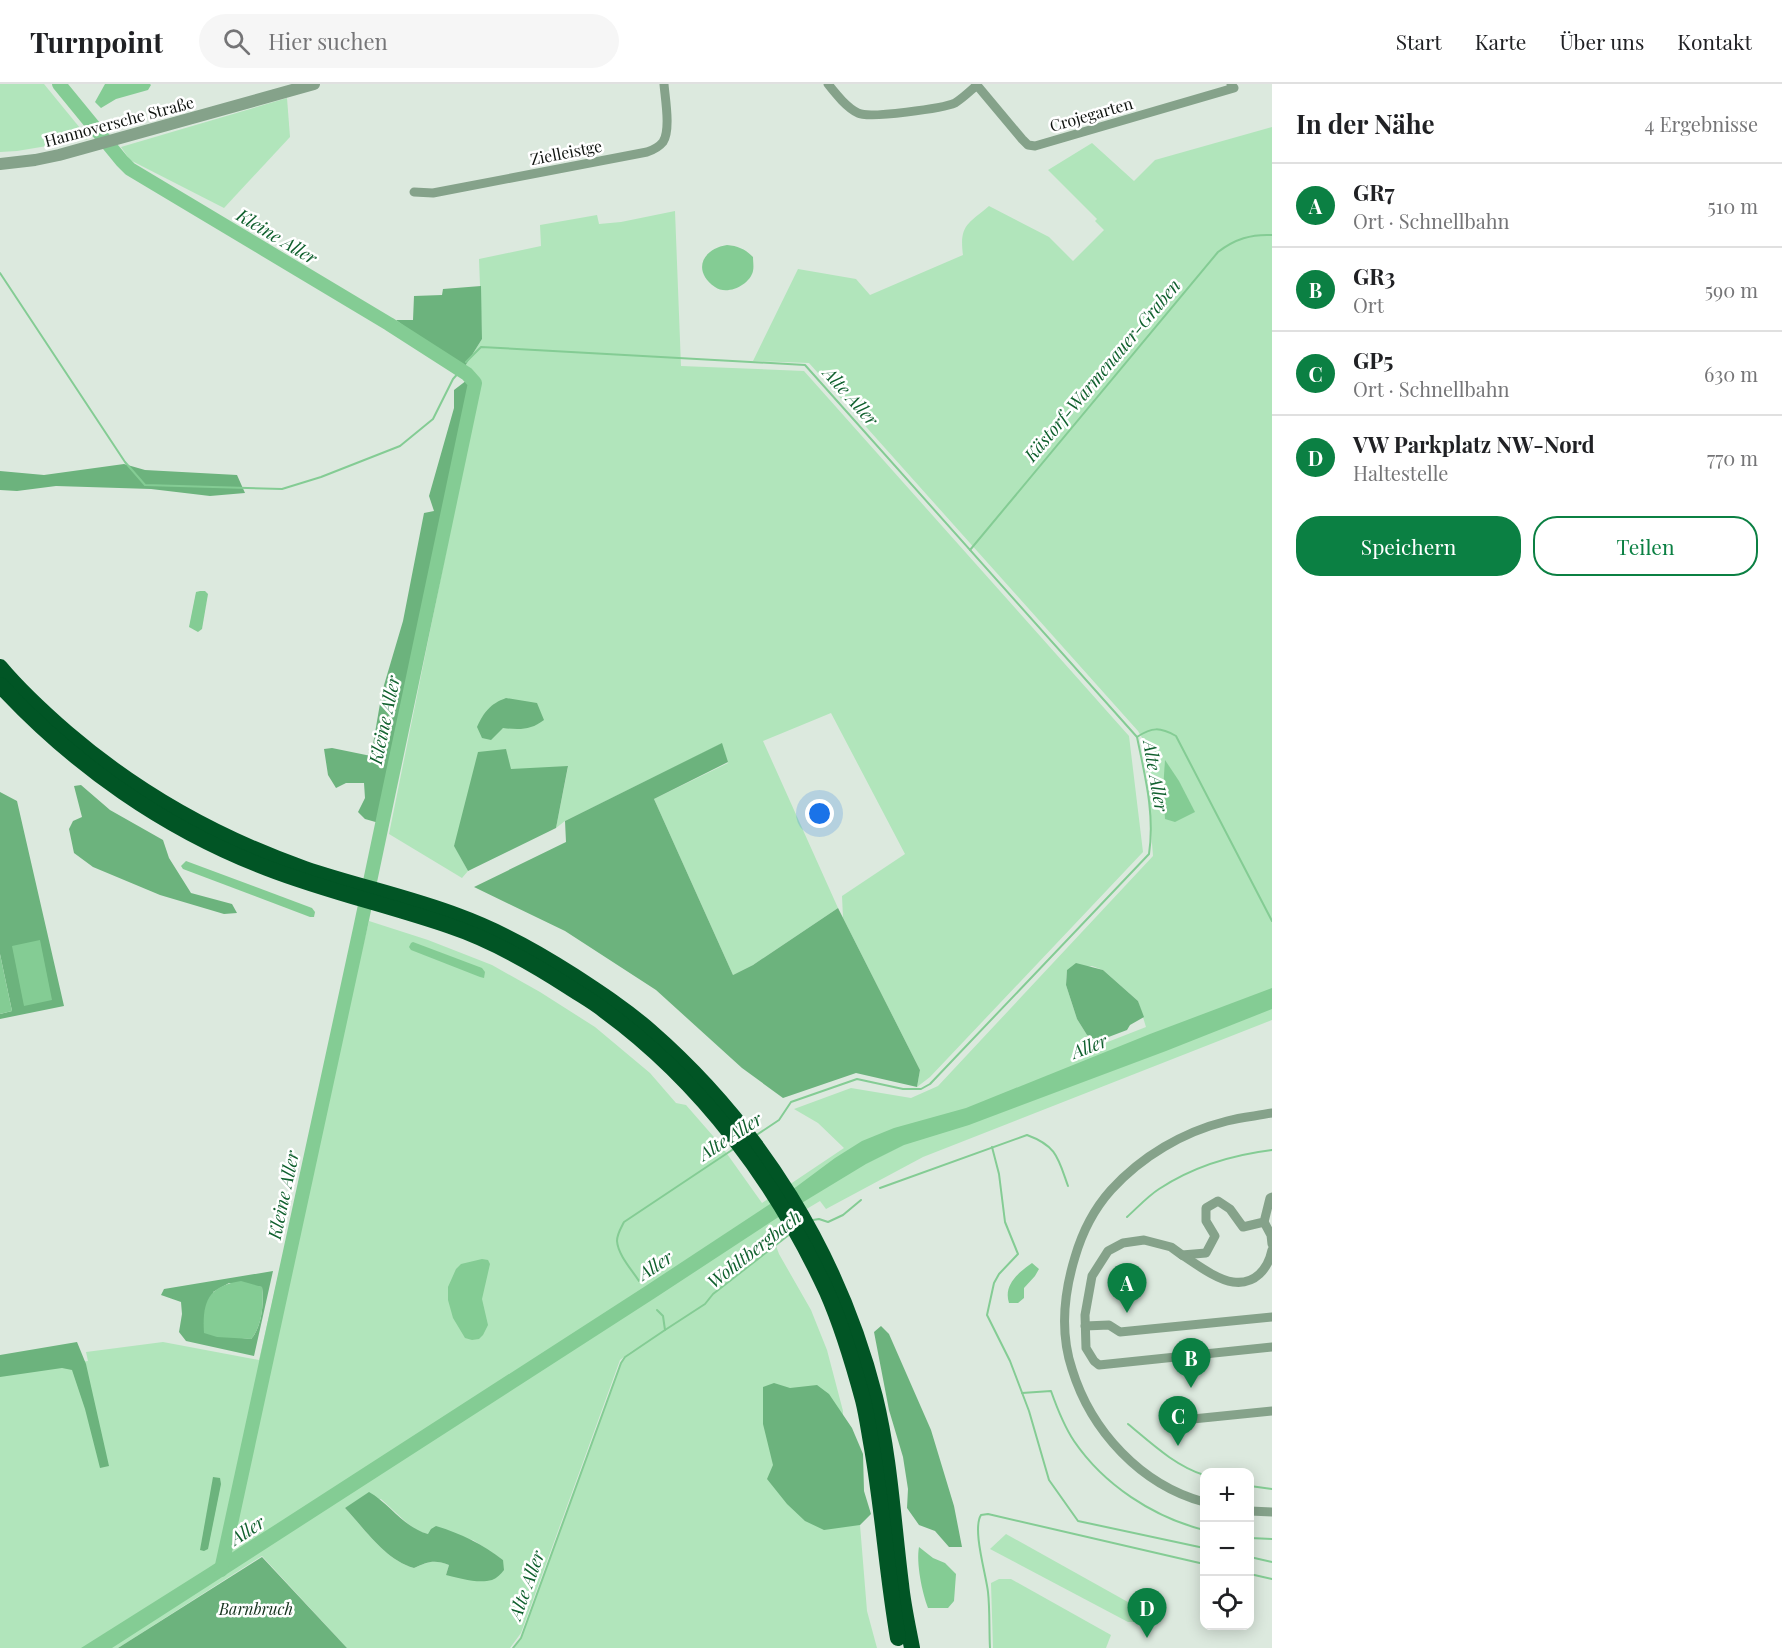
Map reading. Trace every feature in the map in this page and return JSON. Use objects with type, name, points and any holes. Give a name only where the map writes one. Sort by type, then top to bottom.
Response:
[{"type":"highway","points":[[0,667],[45,714],[84,748],[140,789],[238,843],[327,882]]},
{"type":"highway","points":[[0,685],[43,729],[78,759],[168,821],[231,854],[270,870],[327,882],[403,905],[497,945],[542,970],[605,1011],[691,1079],[747,1154],[839,1289],[858,1341],[875,1399],[890,1484],[901,1586],[912,1648]]},
{"type":"highway","points":[[808,1241],[848,1347],[864,1404],[878,1485],[889,1586],[900,1648]]},
{"type":"street","name":"Hannoversche Straße","points":[[0,164],[35,160],[98,145],[314,84]]},
{"type":"street","name":"Zielleistge","points":[[414,192],[433,193],[647,152],[663,143],[666,134],[664,84]]},
{"type":"street","points":[[828,84],[857,113],[870,116],[953,104],[976,84]]},
{"type":"street","name":"Crojegarten","points":[[976,84],[1022,139],[1028,145],[1035,146],[1234,88],[1231,84]]},
{"type":"street","points":[[1200,1501],[1164,1486],[1144,1472],[1119,1450],[1094,1419],[1071,1368],[1065,1317],[1068,1278],[1084,1232],[1099,1206],[1126,1175],[1150,1155],[1175,1140],[1201,1129],[1228,1120],[1272,1113]]},
{"type":"street","points":[[1272,1197],[1264,1222],[1271,1235],[1272,1244]]},
{"type":"street","points":[[1205,1270],[1206,1253],[1215,1236],[1206,1221],[1206,1208],[1218,1201],[1230,1209],[1243,1227],[1264,1222]]},
{"type":"street","points":[[1272,1250],[1270,1262],[1264,1271],[1253,1280],[1232,1282],[1205,1270],[1171,1247],[1144,1240],[1124,1243],[1108,1251],[1092,1276],[1085,1315],[1086,1348],[1099,1365],[1272,1347]]},
{"type":"street","points":[[1182,1255],[1206,1253]]},
{"type":"street","points":[[1085,1326],[1109,1325],[1120,1332],[1272,1317]]},
{"type":"street","points":[[1173,1421],[1272,1411]]},
{"type":"street","points":[[1254,1511],[1272,1512]]},
{"type":"shaded area","points":[[0,84],[44,84],[89,139],[0,152]]},
{"type":"shaded area","points":[[105,84],[151,85],[148,90],[116,99],[101,108],[95,102]]},
{"type":"shaded area","points":[[287,98],[290,137],[224,208],[130,160],[121,147]]},
{"type":"shaded area","points":[[1272,127],[1272,1020],[923,1157],[826,1209],[820,1201],[773,1229],[779,1254],[811,1310],[827,1350],[843,1411],[842,1469],[855,1525],[860,1525],[867,1611],[877,1648],[513,1648],[521,1638],[621,1363],[636,1348],[620,1360],[521,1633],[510,1648],[347,1648],[262,1556],[118,1648],[0,1648],[0,1373],[88,1361],[86,1352],[163,1342],[259,1360],[353,946],[362,950],[369,921],[428,940],[492,965],[595,1027],[650,1073],[676,1103],[686,1105],[720,1144],[762,1203],[844,1148],[818,1123],[794,1109],[851,1088],[911,1098],[938,1086],[1153,856],[1144,741],[1138,731],[809,363],[753,361],[798,269],[856,279],[870,295],[963,255],[964,231],[970,222],[989,206],[1049,237],[1073,261],[1104,230],[1095,221],[1097,219],[1048,170],[1092,143],[1134,181],[1155,160]],"holes":[[[1092,966],[1103,970],[1138,1001],[1146,1027],[1100,1045],[1087,1035],[1077,1019],[1066,985],[1067,970]],[[381,1499],[418,1531],[473,1540],[503,1560],[446,1575],[449,1565],[444,1563],[431,1562],[414,1568],[404,1564],[376,1543],[345,1508]]]},
{"type":"shaded area","points":[[675,211],[681,366],[804,371],[1129,736],[1143,852],[930,1077],[917,1087],[920,1070],[843,918],[842,896],[905,854],[831,713],[763,741],[838,908],[753,965],[733,975],[654,799],[728,763],[721,744],[565,821],[556,828],[568,767],[454,845],[468,871],[462,878],[389,834],[481,379],[462,371],[482,339],[479,259],[541,246],[540,225],[597,215],[599,224],[621,222]]},
{"type":"shaded area","points":[[727,245],[741,248],[753,257],[751,276],[743,285],[732,290],[715,287],[708,281],[702,268],[706,256],[711,251]]},
{"type":"shaded area","points":[[196,592],[208,594],[202,629],[198,632],[189,627]]},
{"type":"shaded area","points":[[1165,760],[1195,812],[1175,822],[1165,819],[1163,790]]},
{"type":"shaded area","points":[[186,861],[312,908],[315,912],[314,917],[183,869],[181,866]]},
{"type":"shaded area","points":[[40,940],[52,1000],[24,1006],[12,946]]},
{"type":"shaded area","points":[[413,942],[482,968],[485,972],[484,978],[411,950],[409,947]]},
{"type":"shaded area","points":[[0,954],[12,1011],[0,1014]]},
{"type":"shaded area","points":[[1272,988],[1272,1009],[969,1125],[904,1145],[866,1164],[777,1218],[112,1648],[81,1648],[644,1287],[862,1141],[894,1128],[966,1108]]},
{"type":"shaded area","points":[[482,1259],[488,1260],[490,1264],[482,1299],[488,1325],[479,1339],[472,1340],[465,1338],[453,1318],[448,1300],[448,1287],[456,1269],[461,1264]]},
{"type":"shaded area","points":[[1032,1263],[1039,1269],[1024,1288],[1024,1298],[1018,1303],[1009,1303],[1010,1285],[1017,1275]]},
{"type":"shaded area","points":[[241,1281],[262,1287],[261,1314],[255,1334],[251,1339],[217,1337],[204,1333],[204,1312],[209,1297],[221,1287]]},
{"type":"shaded area","points":[[1006,1534],[1144,1611],[1134,1622],[1128,1622],[990,1549]]},
{"type":"shaded area","points":[[919,1547],[933,1558],[945,1563],[956,1574],[954,1601],[948,1608],[928,1608],[920,1578]]},
{"type":"shaded area","points":[[999,1579],[1011,1579],[1111,1635],[1106,1648],[993,1648],[991,1583]]},
{"type":"green space","points":[[481,286],[482,339],[462,371],[396,320],[413,320],[414,296],[442,295],[443,289]]},
{"type":"green space","points":[[471,377],[379,823],[365,819],[358,812],[365,798],[364,783],[346,783],[336,788],[328,775],[324,749],[332,748],[371,756],[382,692],[403,621],[424,513],[434,511],[429,496],[454,408],[454,390]]},
{"type":"green space","points":[[124,464],[145,470],[237,475],[245,493],[210,496],[151,489],[56,486],[17,491],[0,490],[0,471],[44,475]]},
{"type":"green space","points":[[506,698],[537,703],[544,720],[525,728],[503,728],[491,740],[482,738],[477,727],[482,717],[488,709]]},
{"type":"green space","points":[[722,743],[728,762],[654,799],[733,975],[753,965],[838,908],[920,1070],[917,1087],[856,1073],[783,1098],[742,1068],[656,990],[565,931],[474,887],[566,842],[565,821]]},
{"type":"green space","points":[[506,749],[511,769],[568,766],[556,828],[468,871],[454,846],[478,752]]},
{"type":"green space","points":[[81,785],[110,810],[163,840],[169,858],[191,893],[232,904],[237,913],[224,914],[160,895],[93,867],[74,853],[69,829],[73,821],[82,817],[74,786]]},
{"type":"green space","points":[[0,792],[17,801],[64,1006],[0,1019],[0,1014],[12,1011],[0,954]]},
{"type":"green space","points":[[1076,963],[1103,970],[1138,1001],[1144,1017],[1130,1025],[1127,1030],[1098,1041],[1087,1035],[1077,1019],[1066,985],[1067,970]]},
{"type":"green space","points":[[273,1271],[254,1356],[186,1341],[179,1332],[181,1302],[161,1295],[164,1289]],"holes":[[[229,1283],[262,1287],[263,1300],[258,1328],[251,1339],[242,1338],[213,1292]]]},
{"type":"green space","points":[[881,1326],[889,1334],[931,1430],[954,1506],[962,1547],[949,1547],[935,1531],[919,1525],[907,1508],[908,1489],[903,1457],[889,1410],[874,1332]]},
{"type":"green space","points":[[77,1342],[86,1364],[109,1466],[100,1468],[72,1370],[62,1368],[0,1377],[0,1355]]},
{"type":"green space","points":[[774,1383],[790,1388],[817,1385],[829,1394],[852,1428],[863,1454],[864,1491],[871,1514],[860,1525],[824,1530],[805,1521],[787,1504],[767,1479],[773,1465],[763,1424],[763,1387]]},
{"type":"green space","points":[[213,1477],[220,1478],[221,1484],[208,1549],[204,1551],[200,1550]]},
{"type":"green space","points":[[369,1492],[419,1531],[428,1534],[436,1526],[479,1544],[503,1560],[504,1570],[494,1579],[481,1581],[446,1575],[449,1565],[439,1562],[427,1563],[414,1568],[404,1564],[376,1543],[345,1508]]},
{"type":"green space","name":"Barnbruch","points":[[262,1557],[347,1648],[118,1648]]},
{"type":"waterway","name":"Kleine Aller","points":[[59,84],[130,169],[389,324],[467,374],[475,383],[221,1570]]},
{"type":"waterway","name":"Kästorf-Warmenauer-Graben","points":[[970,550],[1218,252],[1244,238],[1272,235]]},
{"type":"waterway","points":[[0,273],[125,462],[145,485],[282,489],[321,477],[400,446],[433,419],[453,379],[461,370]]},
{"type":"waterway","name":"Alte Aller","points":[[466,362],[481,347],[805,365],[1137,737],[1150,810],[1149,854],[930,1084],[921,1089],[903,1089],[857,1079],[791,1102],[779,1120],[755,1136]]},
{"type":"waterway","points":[[1137,737],[1156,729],[1176,736],[1272,921]]},
{"type":"waterway","name":"Wohltbergbach","points":[[880,1188],[1027,1135],[1051,1149],[1062,1168],[1068,1186]]},
{"type":"waterway","points":[[992,1147],[999,1174],[1005,1222],[1018,1254],[999,1274],[994,1283],[987,1315],[1010,1361],[1029,1411],[1049,1480],[1078,1521],[1200,1547]]},
{"type":"waterway","name":"Alte Aller","points":[[639,1281],[618,1246],[618,1236],[624,1222],[735,1148]]},
{"type":"waterway","name":"Wohltbergbach","points":[[1127,1217],[1155,1192],[1186,1174],[1227,1158],[1272,1150]]},
{"type":"waterway","name":"Wohltbergbach","points":[[813,1220],[828,1222],[843,1215],[861,1200]]},
{"type":"waterway","name":"Wohltbergbach","points":[[665,1330],[705,1304],[713,1294],[790,1234]]},
{"type":"waterway","name":"Alte Aller","points":[[513,1648],[521,1638],[621,1363],[625,1357],[665,1330],[663,1316],[657,1310]]},
{"type":"waterway","points":[[1022,1393],[1051,1391],[1070,1435],[1100,1472],[1148,1508],[1200,1529]]},
{"type":"waterway","points":[[1128,1424],[1173,1460],[1200,1474]]},
{"type":"waterway","points":[[1254,1487],[1272,1489]]},
{"type":"waterway","points":[[990,1648],[988,1592],[978,1530],[981,1515],[988,1514],[1200,1563]]},
{"type":"waterway","points":[[1254,1538],[1272,1539]]},
{"type":"waterway","points":[[1254,1558],[1272,1562]]},
{"type":"waterway","points":[[1254,1575],[1272,1579]]},
{"type":"place","name":"GR7","points":[[1127,1313]]},
{"type":"place","name":"GR3","points":[[1191,1388]]},
{"type":"place","name":"GP5","points":[[1178,1446]]},
{"type":"place","name":"VW Parkplatz NW-Nord","points":[[1147,1638]]},
{"type":"water label","name":"Aller","points":[[1089,1046]]},
{"type":"water label","name":"Aller","points":[[655,1265]]},
{"type":"water label","name":"Aller","points":[[247,1530]]}]
